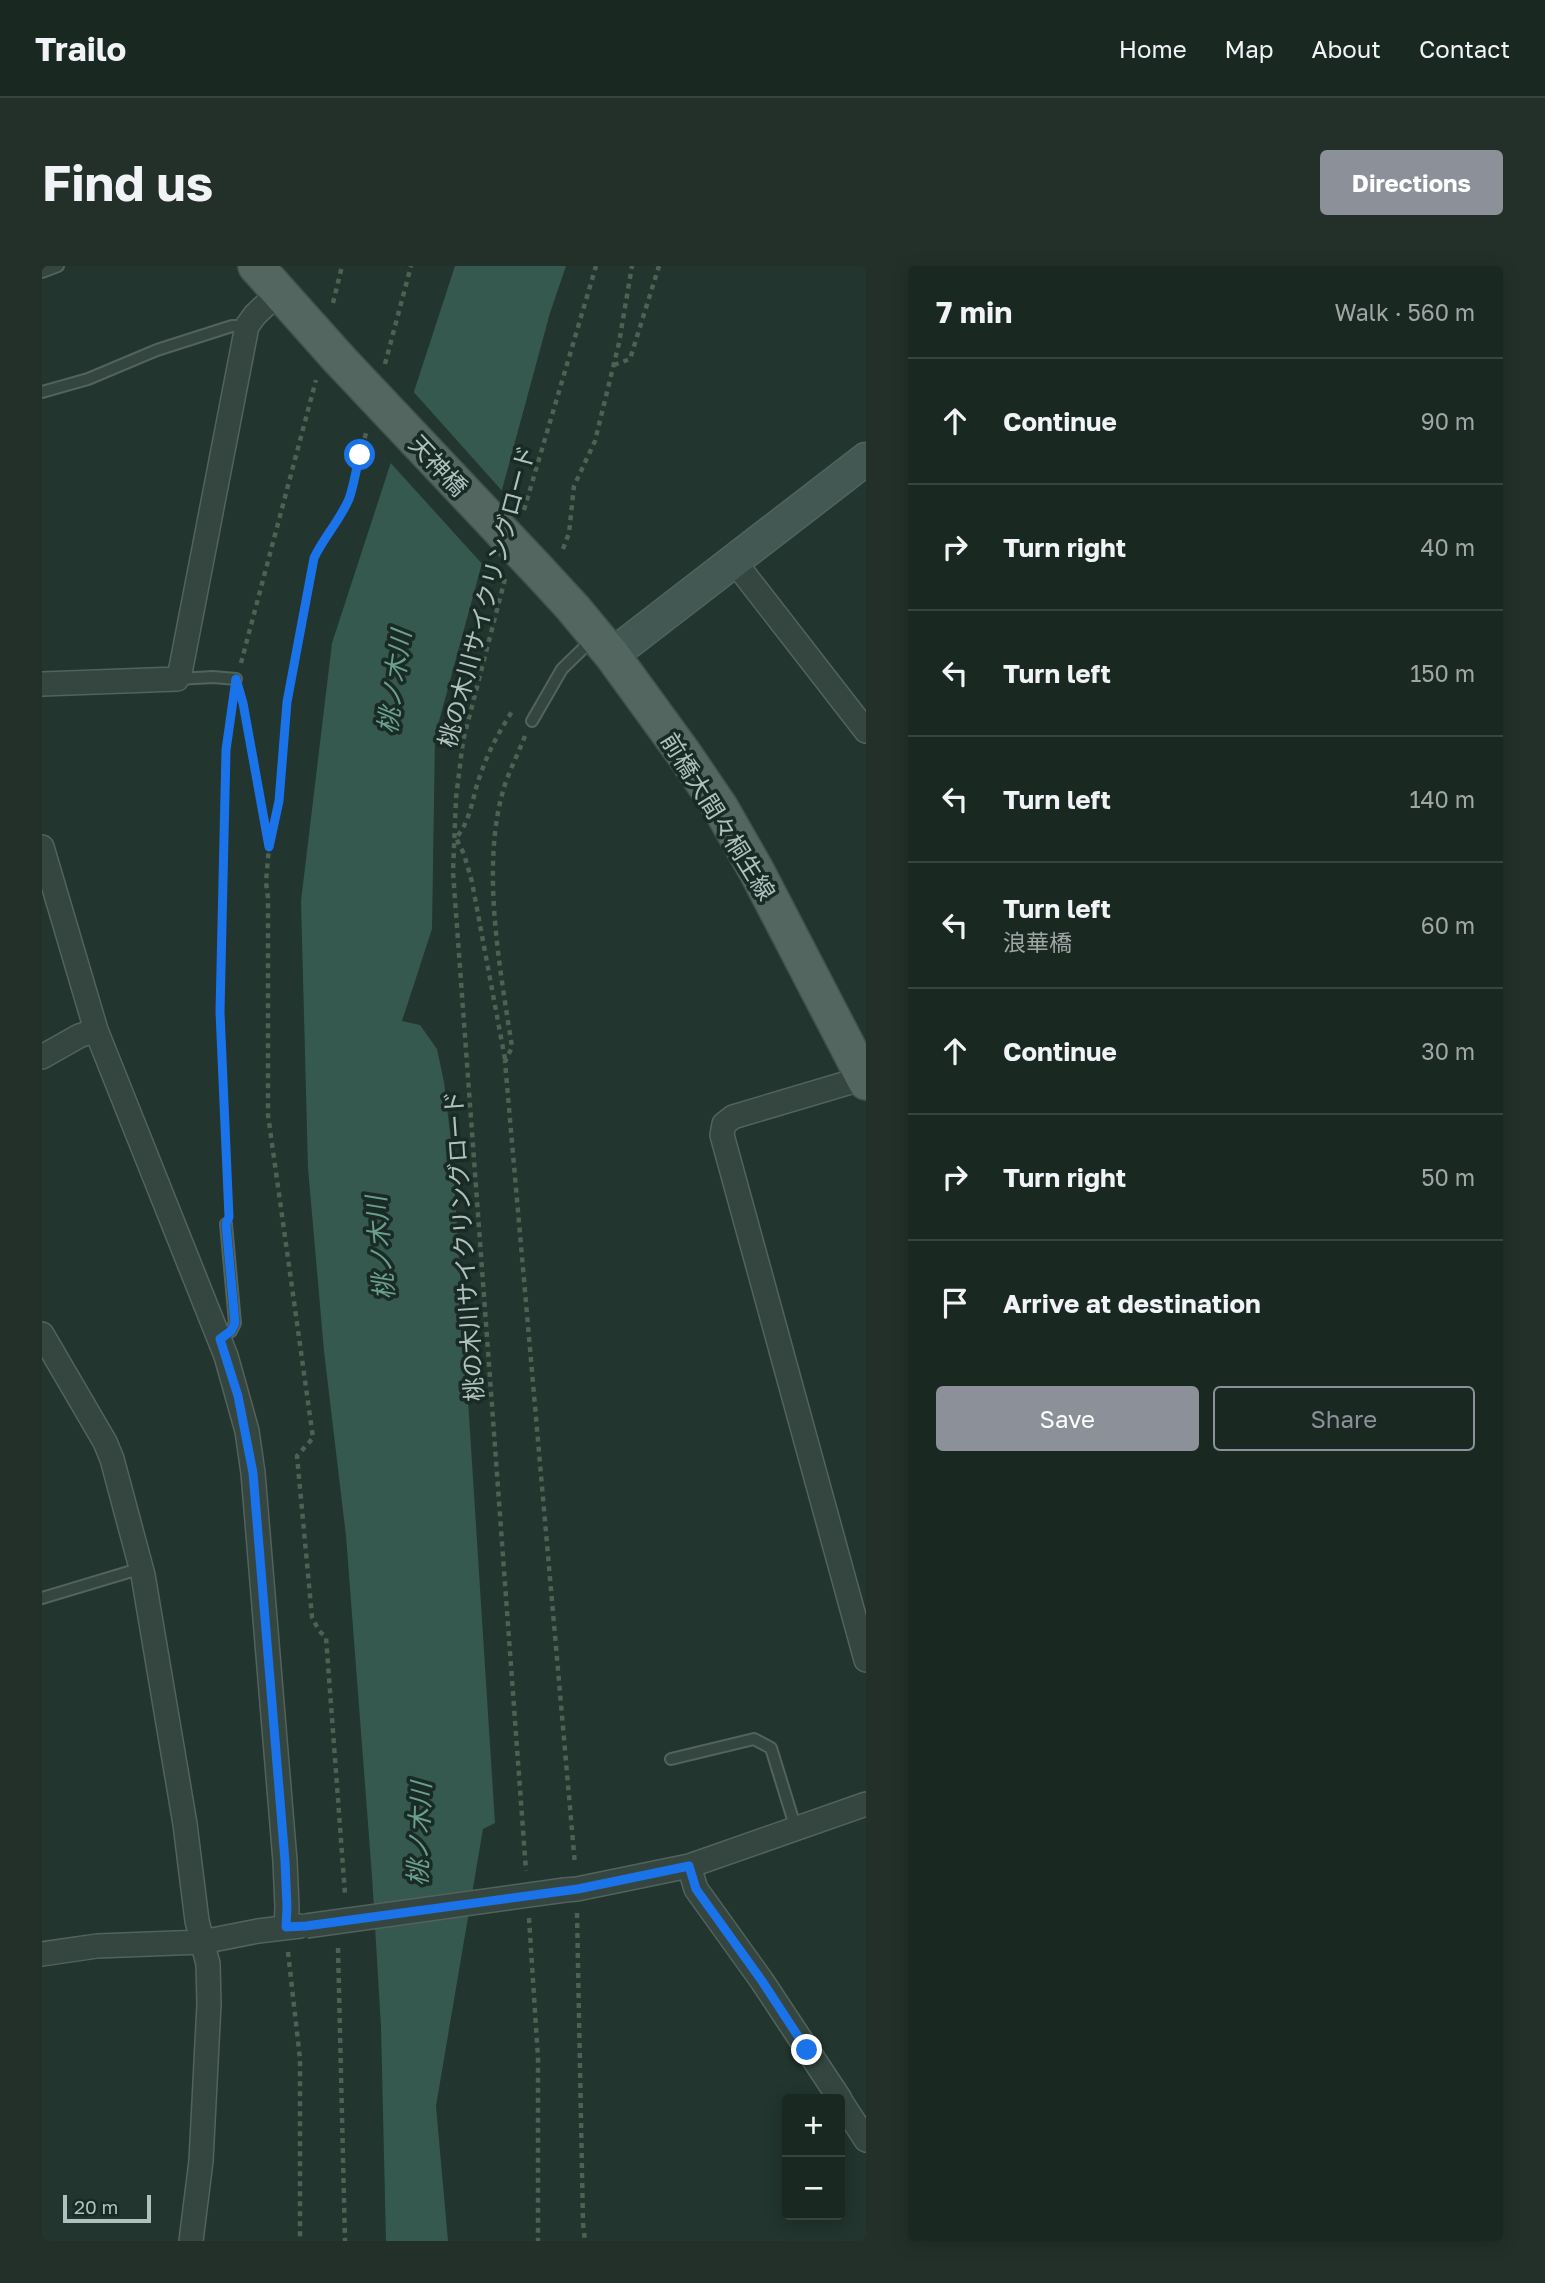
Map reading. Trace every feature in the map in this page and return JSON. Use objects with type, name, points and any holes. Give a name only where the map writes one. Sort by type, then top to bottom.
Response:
[{"type":"main road","points":[[256,266],[332,350]]},
{"type":"main road","name":"天神橋","points":[[332,350],[536,564]]},
{"type":"main road","name":"前橋大間々桐生線","points":[[536,564],[604,645],[720,807],[865,1080]]},
{"type":"street","points":[[42,684],[186,678],[247,326],[255,314],[279,292]]},
{"type":"street","points":[[604,645],[734,561],[866,459]]},
{"type":"street","points":[[734,561],[866,731]]},
{"type":"street","points":[[42,847],[47,883],[96,1030],[220,1339],[238,1396],[253,1473],[287,1907],[296,1926]]},
{"type":"street","points":[[42,1057],[79,1036],[96,1030]]},
{"type":"street","points":[[865,1080],[733,1117],[724,1124],[722,1135],[866,1660]]},
{"type":"street","points":[[42,1334],[105,1442],[142,1568],[185,1824],[197,1921],[208,1964],[209,2004],[201,2161],[191,2241]]},
{"type":"street","points":[[42,1954],[97,1946],[202,1942],[296,1926],[578,1889],[689,1866],[866,1804]]},
{"type":"street","points":[[689,1866],[696,1889],[762,1981],[837,2094]]},
{"type":"street","points":[[845,2107],[866,2140]]},
{"type":"lane","points":[[42,272],[58,266]]},
{"type":"lane","points":[[42,392],[88,379],[158,350],[232,327],[247,326]]},
{"type":"lane","points":[[532,722],[562,669],[604,645]]},
{"type":"lane","points":[[186,678],[236,679]]},
{"type":"lane","points":[[220,1339],[231,1331],[235,1323],[226,1224]]},
{"type":"lane","points":[[42,1598],[142,1568]]},
{"type":"lane","points":[[671,1759],[754,1740],[771,1748],[796,1829]]},
{"type":"path","points":[[226,1224],[229,1217],[220,1012],[226,750],[236,679],[320,369],[332,350],[342,266]]},
{"type":"path","points":[[384,368],[411,266]]},
{"type":"path","name":"桃の木川サイクリングロード","points":[[522,517],[596,266]]},
{"type":"path","name":"桃の木川サイクリングロード","points":[[527,1880],[453,872],[456,797],[463,740],[536,564],[569,533],[574,486],[595,441],[632,266]]},
{"type":"path","points":[[613,365],[630,359],[659,266]]},
{"type":"path","points":[[344,1905],[346,1892],[326,1636],[319,1631],[312,1618],[297,1456],[313,1438],[268,1115],[266,882],[269,847],[279,801],[287,702],[314,558],[349,498],[366,430]]},
{"type":"path","points":[[236,679],[243,703],[269,847]]},
{"type":"path","points":[[519,702],[496,735],[480,775],[468,819],[456,838],[472,882],[505,1062],[573,1888],[585,2241]]},
{"type":"path","points":[[505,1062],[512,1046],[493,894],[495,835],[503,791],[532,722]]},
{"type":"path","points":[[529,1908],[538,2058],[538,2241]]},
{"type":"path","points":[[296,1926],[300,2059],[300,2241]]},
{"type":"path","points":[[338,1942],[345,2241]]},
{"type":"water","name":"桃ノ木川","points":[[455,266],[566,266],[550,313],[435,736],[432,929],[402,1021],[420,1025],[437,1049],[452,1149],[495,1823],[483,1829],[436,2106],[448,2241],[386,2241],[381,2027],[372,1876],[346,1536],[324,1351],[308,1168],[301,901],[332,643]]},
{"type":"pier","points":[[411,389],[504,493],[484,566],[388,460]]},
{"type":"route","points":[[360,455],[349,498],[314,558],[287,702],[279,801],[269,847],[243,703],[236,679],[226,750],[220,1012],[229,1217],[226,1224],[235,1323],[231,1331],[220,1339],[247,1431],[253,1473],[285,1861],[286,1927],[578,1889],[689,1866],[696,1889],[762,1981],[807,2050]]}]
